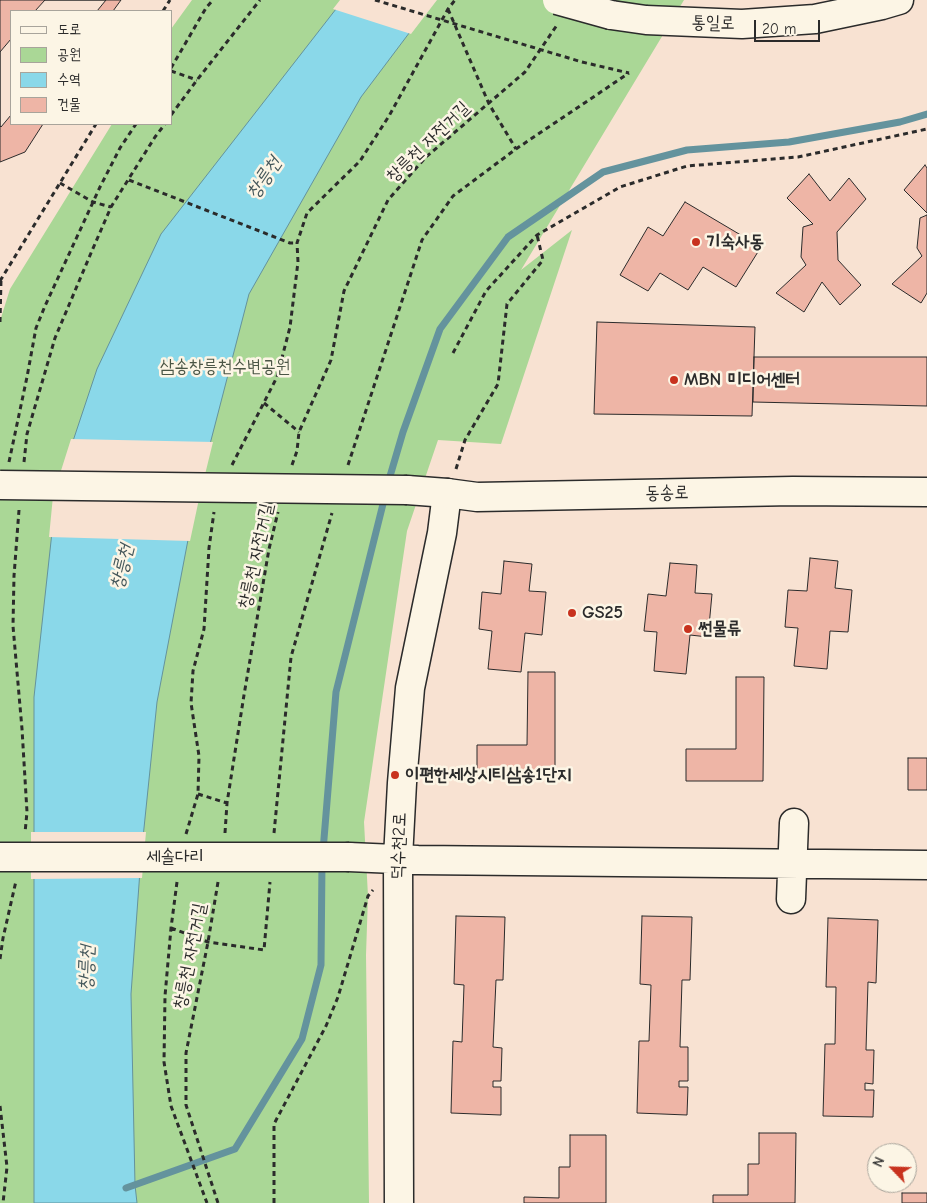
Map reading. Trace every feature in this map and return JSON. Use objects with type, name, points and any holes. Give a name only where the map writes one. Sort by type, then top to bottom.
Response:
[{"type":"street","name":"통일로","points":[[557,12],[611,15],[646,20],[742,24],[815,19],[882,6],[899,0]]},
{"type":"street","name":"동송로","points":[[9,483],[407,490],[452,481],[477,497],[793,491],[927,492]]},
{"type":"street","name":"덕수천2로","points":[[399,1203],[398,858],[402,783],[410,688],[452,481]]},
{"type":"street","points":[[791,899],[794,823]]},
{"type":"street","name":"세솔다리","points":[[9,865],[349,857],[927,865]]},
{"type":"path","points":[[172,68],[212,0]]},
{"type":"path","points":[[172,114],[260,0]]},
{"type":"path","points":[[375,0],[582,62],[629,73]]},
{"type":"path","points":[[232,466],[278,377],[290,327],[298,262],[297,243],[307,212],[360,161],[384,124],[448,8],[455,0]]},
{"type":"path","points":[[448,8],[488,104],[516,149]]},
{"type":"path","name":"창릉천 자전거길","points":[[291,468],[297,451],[300,432],[331,360],[344,291],[388,200],[426,157],[525,72],[557,12]]},
{"type":"path","points":[[172,70],[197,80]]},
{"type":"path","points":[[0,322],[0,281],[95,125]]},
{"type":"path","points":[[24,837],[27,812],[14,626],[14,576],[9,483],[36,328],[93,202],[120,148],[135,125]]},
{"type":"path","points":[[24,463],[27,434],[55,338],[111,207],[164,125]]},
{"type":"path","points":[[453,353],[486,291],[537,235],[620,186],[688,166],[798,157],[927,129]]},
{"type":"path","points":[[129,180],[290,242],[297,243]]},
{"type":"path","points":[[60,182],[93,202],[111,207]]},
{"type":"path","points":[[452,481],[465,440],[498,384],[507,304],[543,260],[537,235]]},
{"type":"path","points":[[264,403],[300,432]]},
{"type":"path","points":[[184,840],[198,794],[199,756],[191,703],[193,671],[204,630],[209,548],[215,504]]},
{"type":"path","name":"창릉천 자전거길","points":[[225,836],[227,803],[244,695],[266,568],[278,512]]},
{"type":"path","points":[[198,794],[227,803]]},
{"type":"path","points":[[0,959],[9,865]]},
{"type":"path","name":"창릉천 자전거길","points":[[218,1203],[186,1105],[186,1053],[208,942],[219,874]]},
{"type":"path","points":[[177,879],[165,996],[164,1062],[170,1106],[208,1203]]},
{"type":"path","points":[[274,1203],[274,1124],[326,1026],[338,997],[368,896],[375,889]]},
{"type":"path","points":[[171,928],[208,942]]},
{"type":"path","points":[[0,1106],[7,1167],[3,1203]]},
{"type":"green space","name":"삼송창릉천수변공원","points":[[192,0],[684,0],[521,270],[572,230],[501,444],[438,440],[407,531],[364,822],[368,896],[366,955],[369,1203],[0,1203],[0,321],[10,289],[111,125],[172,125],[172,28]]},
{"type":"water","name":"창릉천","points":[[343,0],[434,0],[361,97],[249,294],[196,498],[157,702],[141,857],[131,994],[137,1203],[34,1203],[34,697],[53,523],[68,456],[97,369],[161,234]]},
{"type":"pier","points":[[340,0],[437,0],[411,34],[333,9]]},
{"type":"pier","points":[[71,439],[213,442],[190,541],[49,537],[53,496]]},
{"type":"pier","points":[[31,832],[146,832],[142,878],[31,879]]},
{"type":"building","points":[[0,0],[121,0],[114,10],[10,10],[10,125],[42,125],[25,152],[0,162]]},
{"type":"building","points":[[45,0],[106,0],[98,10],[36,10]]},
{"type":"building","points":[[10,40],[10,116],[1,127],[0,126],[0,52]]},
{"type":"building","points":[[925,165],[927,168],[927,213],[904,190]]},
{"type":"building","points":[[809,174],[830,201],[849,178],[866,199],[837,232],[838,260],[861,285],[840,305],[822,282],[804,312],[776,293],[806,265],[801,257],[803,227],[813,224],[787,198]]},
{"type":"building","name":"기숙사동","points":[[685,202],[761,247],[736,287],[703,267],[688,290],[660,273],[648,291],[620,275],[648,227],[663,236]]},
{"type":"building","points":[[927,215],[927,293],[921,303],[892,284],[922,256],[917,248],[920,218]]},
{"type":"building","name":"MBN 미디어센터","points":[[597,322],[755,327],[752,416],[594,414]]},
{"type":"building","points":[[754,357],[927,357],[927,406],[753,402]]},
{"type":"building","points":[[810,558],[838,561],[835,588],[852,590],[848,632],[830,631],[827,669],[794,666],[798,628],[785,627],[788,590],[807,591]]},
{"type":"building","points":[[504,561],[532,564],[529,591],[546,592],[542,635],[525,633],[521,672],[488,669],[492,631],[479,629],[482,592],[501,594]]},
{"type":"building","points":[[670,563],[697,565],[695,593],[712,594],[708,637],[690,635],[686,674],[654,671],[657,632],[644,631],[648,594],[666,596]]},
{"type":"building","points":[[528,672],[555,672],[555,776],[477,776],[477,745],[527,745]]},
{"type":"building","points":[[736,677],[764,677],[763,781],[686,781],[686,749],[736,749]]},
{"type":"building","points":[[908,758],[927,758],[927,790],[908,790]]},
{"type":"building","points":[[456,916],[505,917],[503,980],[496,980],[493,1047],[502,1048],[501,1081],[493,1081],[493,1087],[501,1087],[501,1115],[451,1113],[453,1041],[462,1042],[464,985],[454,984]]},
{"type":"building","points":[[642,916],[692,917],[690,980],[682,980],[680,1047],[688,1047],[688,1081],[679,1081],[679,1087],[688,1087],[687,1115],[637,1113],[639,1041],[649,1041],[651,985],[640,984]]},
{"type":"building","points":[[828,918],[878,920],[876,983],[868,982],[866,1050],[874,1050],[873,1084],[865,1083],[865,1090],[874,1090],[873,1117],[823,1116],[825,1044],[835,1044],[836,987],[826,987]]},
{"type":"building","points":[[759,1133],[796,1133],[795,1203],[713,1203],[713,1195],[748,1195],[748,1164],[759,1164]]},
{"type":"building","points":[[570,1135],[606,1135],[606,1203],[524,1203],[524,1197],[559,1198],[559,1167],[570,1167]]},
{"type":"building","points":[[902,1193],[927,1193],[927,1203],[902,1203]]},
{"type":"waterway","points":[[388,483],[403,432],[440,329],[508,237],[603,172],[687,150],[789,142],[900,122],[927,114]]},
{"type":"waterway","points":[[323,851],[336,692],[385,496]]},
{"type":"waterway","points":[[126,1188],[235,1149],[302,1039],[321,965],[322,862]]},
{"type":"place","name":"기숙사동","points":[[696,242]]},
{"type":"place","name":"MBN 미디어센터","points":[[674,380]]},
{"type":"place","name":"GS25","points":[[572,613]]},
{"type":"place","name":"썬물류","points":[[688,629]]},
{"type":"place","name":"이편한세상시티삼송1단지","points":[[395,775]]}]
